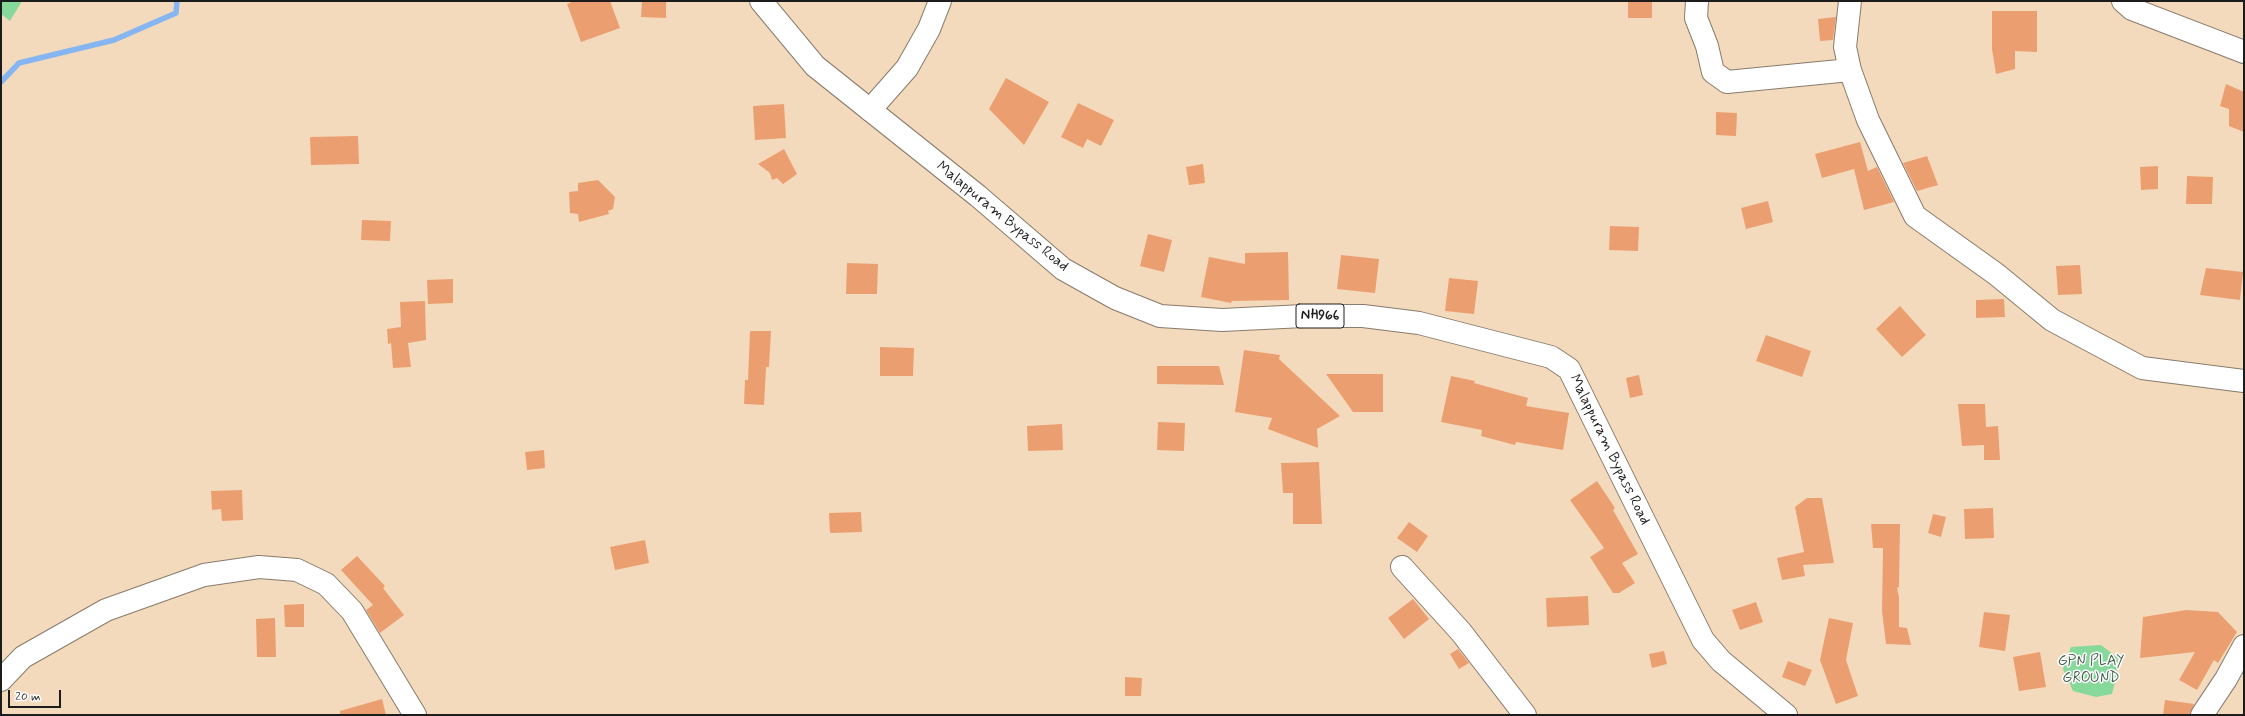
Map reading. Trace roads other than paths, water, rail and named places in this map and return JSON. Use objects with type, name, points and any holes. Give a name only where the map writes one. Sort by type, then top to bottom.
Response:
[{"type":"main road","name":"Malappuram Bypass Road","points":[[761,1],[815,66],[978,196],[1063,269],[1115,298],[1160,316],[1222,320],[1304,316],[1363,316],[1419,323],[1551,357],[1570,369],[1703,640],[1721,660],[1786,715]]},
{"type":"main road","points":[[870,110],[907,68],[930,29],[940,1]]},
{"type":"main road","points":[[1697,1],[1696,18],[1707,46],[1713,72],[1727,82],[1850,70]]},
{"type":"main road","points":[[1850,1],[1845,46],[1850,70],[1868,120],[1914,216],[1996,274],[2052,320],[2127,361],[2142,368],[2244,381]]},
{"type":"main road","points":[[2123,1],[2132,9],[2244,52]]},
{"type":"main road","points":[[1,680],[23,657],[106,610],[204,575],[259,567],[297,570],[326,584],[352,611],[415,715]]},
{"type":"main road","points":[[1402,568],[1461,632],[1525,715]]},
{"type":"main road","points":[[2202,715],[2242,655]]},
{"type":"waterway","points":[[1,82],[19,63],[114,40],[176,13],[177,1]]},
{"type":"park label","name":"GPN PLAY GROUND","points":[[2091,670]]}]
